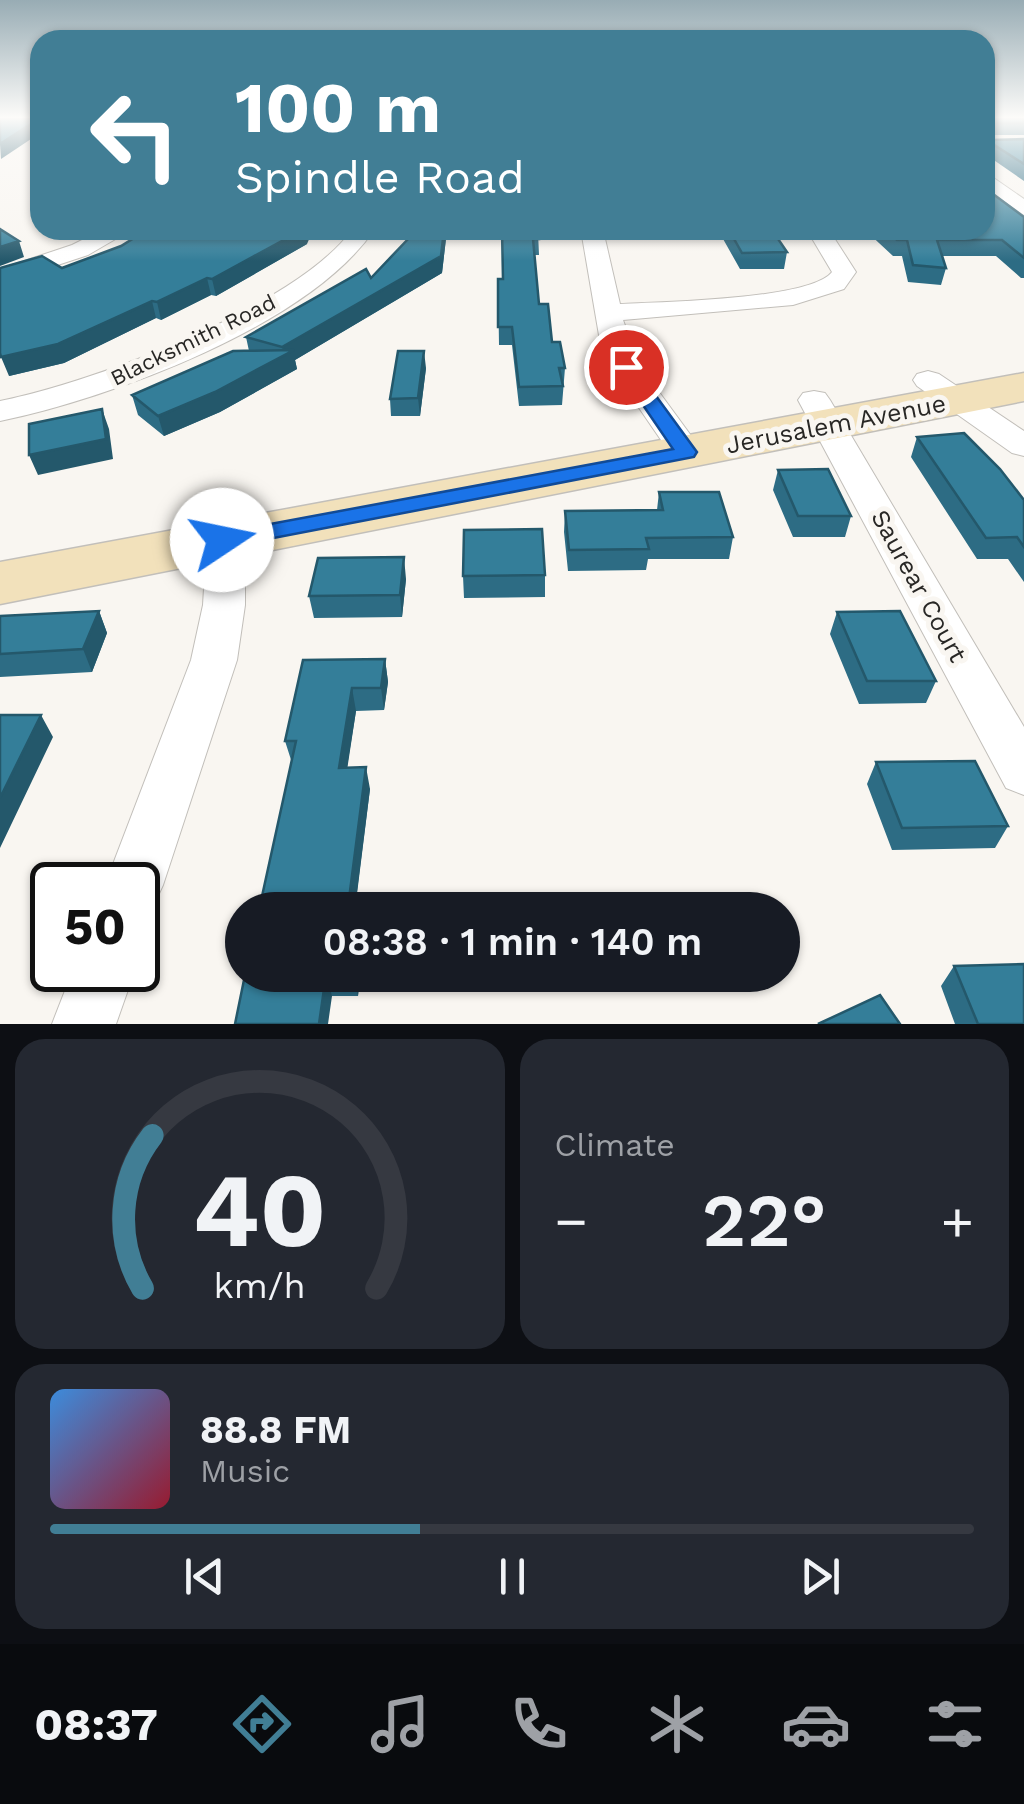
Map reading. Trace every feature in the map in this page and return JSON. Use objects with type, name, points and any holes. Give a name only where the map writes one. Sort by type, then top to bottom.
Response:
[{"type":"main road","name":"Jerusalem Avenue","points":[[943,390],[1024,363]]},
{"type":"main road","name":"Jerusalem Avenue","points":[[0,583],[219,525],[943,390],[1024,387]]},
{"type":"main road","name":"Jerusalem Avenue","points":[[0,549],[219,525]]},
{"type":"street","points":[[995,186],[1024,209]]},
{"type":"street","points":[[0,277],[100,240]]},
{"type":"street","name":"Blacksmith Road","points":[[0,411],[91,389],[174,354],[322,274],[358,240]]},
{"type":"street","points":[[594,240],[614,341],[626,367],[677,439]]},
{"type":"street","points":[[608,313],[709,307],[833,286],[844,272],[824,240]]},
{"type":"street","points":[[943,390],[1024,446]]},
{"type":"street","name":"Saurear Court","points":[[821,412],[1024,773]]},
{"type":"street","points":[[142,862],[214,660],[224,605],[219,525]]},
{"type":"street","points":[[84,1024],[96,992]]},
{"type":"building","points":[[995,195],[1024,217],[1024,258],[1002,240],[995,240]]},
{"type":"building","points":[[0,229],[19,241],[0,247]]},
{"type":"building","points":[[131,240],[284,240],[212,279],[152,301],[58,344],[1,357],[0,268],[42,256],[62,268]]},
{"type":"building","points":[[407,240],[443,240],[441,256],[282,347],[246,337],[366,269],[371,278]]},
{"type":"building","points":[[502,240],[533,240],[539,304],[548,304],[552,342],[560,342],[565,368],[559,368],[563,386],[519,387],[512,327],[498,327],[498,279],[503,279]]},
{"type":"building","points":[[735,240],[779,240],[787,252],[742,253]]},
{"type":"building","points":[[907,240],[937,240],[946,268],[913,265]]},
{"type":"building","points":[[294,350],[215,392],[158,416],[132,395],[233,351]]},
{"type":"building","points":[[398,351],[424,351],[418,398],[390,399]]},
{"type":"building","points":[[102,409],[106,439],[29,455],[29,424]]},
{"type":"building","points":[[964,433],[1024,500],[1024,547],[1017,537],[986,538],[917,437]]},
{"type":"building","points":[[828,469],[851,516],[798,516],[778,470]]},
{"type":"building","points":[[659,492],[719,492],[733,537],[646,538],[649,549],[569,550],[565,511],[663,510]]},
{"type":"building","points":[[542,529],[545,575],[463,576],[464,530]]},
{"type":"building","points":[[404,557],[400,595],[309,596],[318,558]]},
{"type":"building","points":[[99,611],[83,649],[0,654],[0,616]]},
{"type":"building","points":[[900,611],[936,681],[867,681],[837,612]]},
{"type":"building","points":[[385,659],[381,688],[352,688],[339,768],[366,767],[350,892],[263,892],[296,741],[285,741],[303,660]]},
{"type":"building","points":[[0,715],[41,715],[0,798]]},
{"type":"building","points":[[975,761],[1008,826],[902,828],[876,762]]},
{"type":"building","points":[[1024,964],[1024,1024],[978,1024],[954,966]]},
{"type":"building","points":[[242,992],[324,992],[319,1024],[235,1024]]},
{"type":"building","points":[[880,995],[900,1024],[818,1024]]},
{"type":"route","points":[[222,540],[686,452],[626,367]]}]
